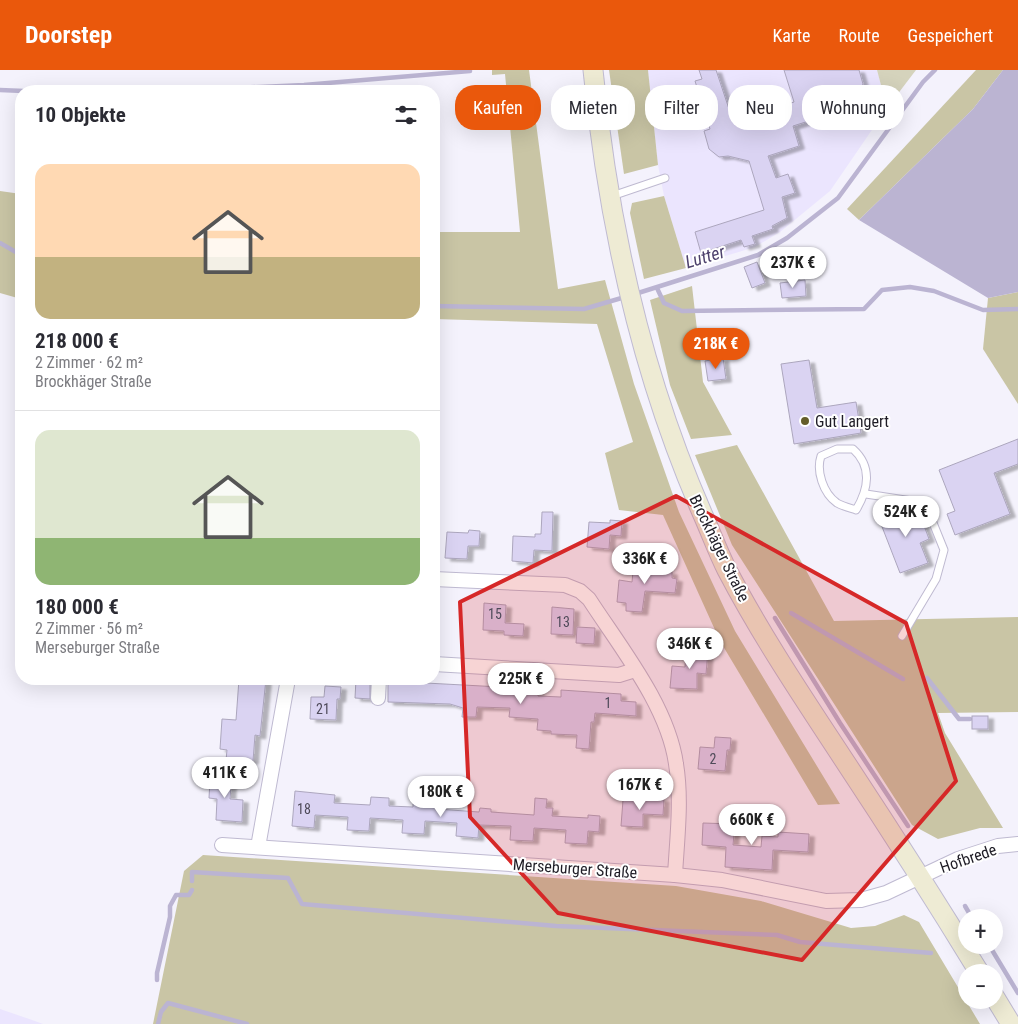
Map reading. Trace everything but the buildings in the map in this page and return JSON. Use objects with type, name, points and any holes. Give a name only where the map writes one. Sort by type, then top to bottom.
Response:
[{"type":"main road","name":"Brockhäger Straße","points":[[593,70],[609,197],[638,332],[677,451],[726,569],[778,659],[920,876],[974,964]]},
{"type":"main road","points":[[1002,1009],[1011,1024]]},
{"type":"street","points":[[440,579],[564,585],[580,590],[589,599],[635,670],[656,706],[667,732],[676,763],[678,792],[675,875]]},
{"type":"street","points":[[440,664],[618,675],[635,670]]},
{"type":"street","points":[[258,847],[287,685]]},
{"type":"street","points":[[378,698],[379,685]]},
{"type":"street","name":"Hofbrede","points":[[920,876],[958,859],[998,846],[1018,844]]},
{"type":"street","name":"Merseburger Straße","points":[[222,846],[675,875],[722,880],[826,901],[861,900],[886,893],[920,876]]},
{"type":"lane","points":[[609,197],[665,178]]},
{"type":"lane","points":[[837,449],[853,449],[860,456],[866,472],[866,494],[856,510],[836,502],[822,482],[818,466],[821,456],[837,449]]},
{"type":"lane","points":[[866,494],[925,503],[944,550],[936,578],[902,636]]},
{"type":"highlighted area","points":[[676,496],[906,623],[956,781],[802,960],[558,913],[470,817],[460,602]]},
{"type":"shaded area","points":[[492,70],[529,70],[531,85],[506,85],[505,74],[492,75]]},
{"type":"shaded area","points":[[609,70],[648,70],[650,85],[645,85],[645,130],[654,130],[658,165],[624,174],[618,130],[635,130],[635,85],[611,85]]},
{"type":"shaded area","points":[[648,70],[877,70],[881,85],[802,85],[802,130],[872,130],[830,191],[780,232],[755,247],[686,268],[664,196],[654,130],[718,130],[718,85],[650,85]]},
{"type":"shaded area","points":[[877,70],[916,70],[904,86],[881,85]]},
{"type":"shaded area","points":[[976,70],[1003,70],[973,109],[859,220],[847,209]]},
{"type":"shaded area","points":[[1003,70],[1018,70],[1018,292],[988,298],[859,220],[973,109]]},
{"type":"shaded area","points":[[510,130],[537,130],[558,289],[605,280],[634,384],[679,512],[735,631],[840,804],[818,805],[720,641],[663,515],[619,510],[605,453],[633,442],[597,324],[440,319],[440,232],[520,232]]},
{"type":"shaded area","points":[[0,191],[15,193],[15,297],[0,293]]},
{"type":"shaded area","points":[[664,196],[686,268],[644,279],[630,213],[632,203]]},
{"type":"shaded area","points":[[692,286],[703,382],[732,435],[691,439],[670,385],[650,300]]},
{"type":"shaded area","points":[[1018,292],[1018,404],[983,349],[988,298]]},
{"type":"shaded area","points":[[737,445],[834,621],[1018,617],[1018,712],[938,713],[945,733],[1003,828],[980,828],[938,839],[912,825],[732,545],[695,455]]},
{"type":"shaded area","points":[[203,855],[676,886],[761,901],[851,928],[875,926],[904,915],[919,922],[958,987],[958,1009],[971,1009],[980,1024],[153,1024],[184,871]]},
{"type":"shaded area","points":[[0,1009],[35,1021],[43,1024],[0,1024]]},
{"type":"waterway","name":"Lutter","points":[[635,294],[758,255],[787,238],[838,198],[923,82],[935,70]]},
{"type":"waterway","points":[[304,85],[470,71]]},
{"type":"waterway","points":[[0,90],[15,91]]},
{"type":"waterway","name":"Lutter","points":[[0,243],[15,252]]},
{"type":"waterway","points":[[657,288],[664,303],[682,311],[864,309],[882,290],[910,287],[934,291],[983,310],[1018,309]]},
{"type":"waterway","name":"Lutter","points":[[440,306],[584,309],[625,297]]},
{"type":"waterway","points":[[791,613],[903,679]]},
{"type":"waterway","points":[[775,618],[840,723],[908,826]]},
{"type":"waterway","points":[[927,678],[959,719],[970,719]]},
{"type":"waterway","points":[[192,881],[192,872],[288,878],[302,904],[556,926],[777,935],[800,942],[931,953]]},
{"type":"waterway","points":[[157,980],[170,917],[170,906],[176,895],[189,895],[192,890]]},
{"type":"waterway","points":[[994,954],[1018,993]]},
{"type":"waterway","points":[[158,1024],[161,1012],[168,1003],[247,1024]]},
{"type":"place","name":"Gut Langert","points":[[805,421]]}]
